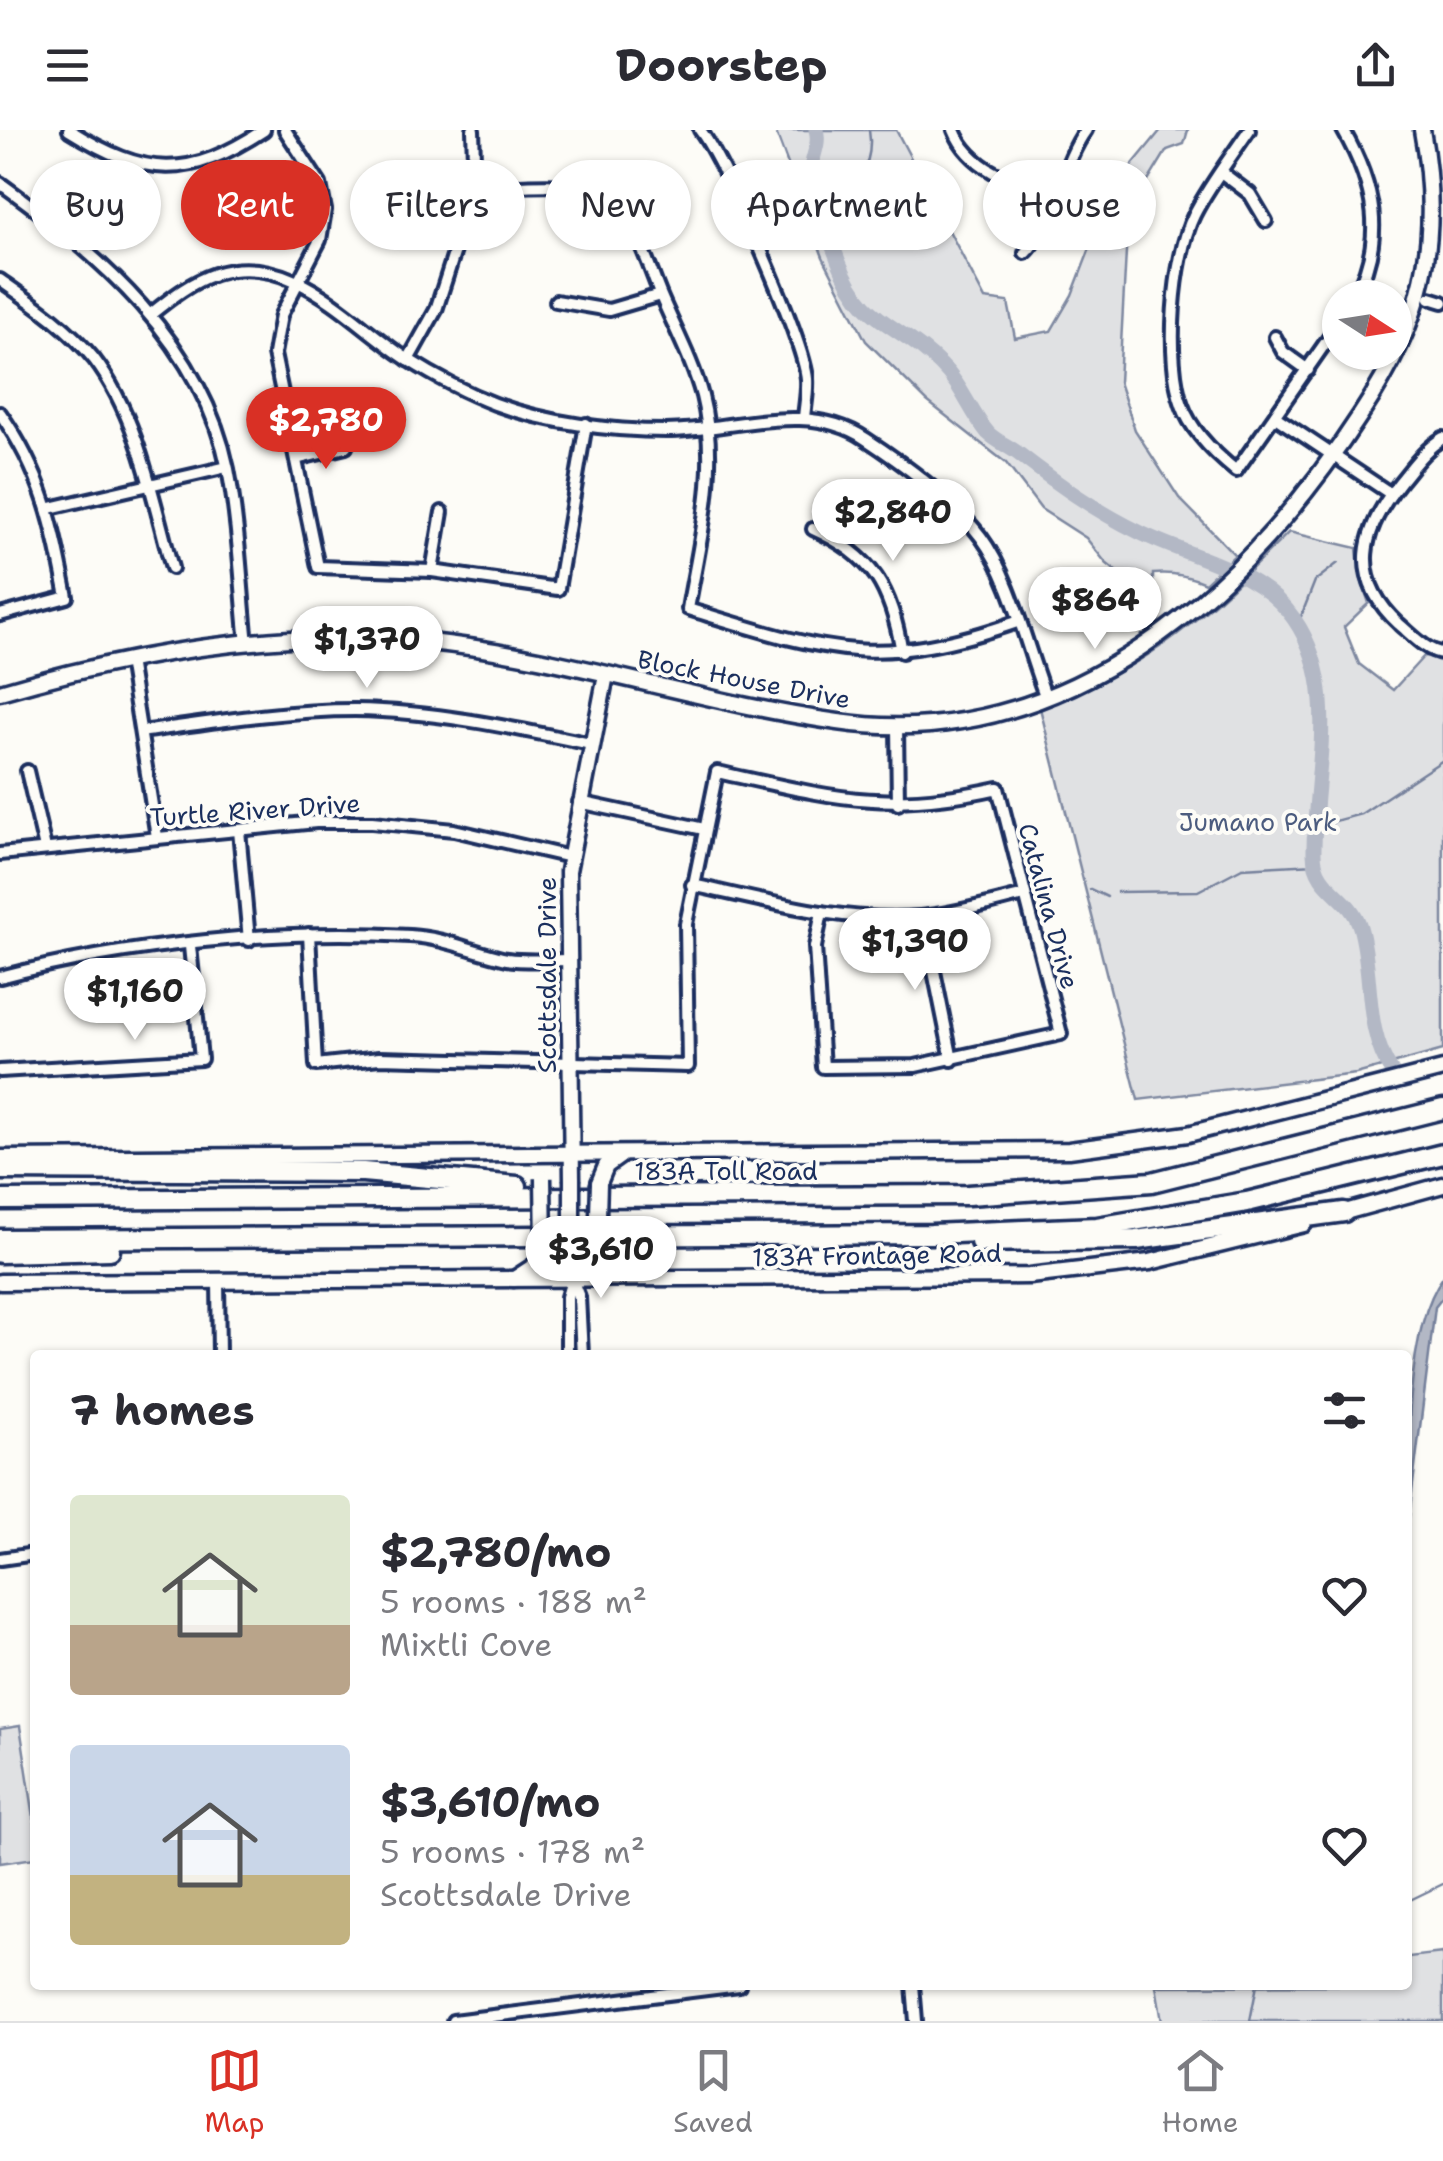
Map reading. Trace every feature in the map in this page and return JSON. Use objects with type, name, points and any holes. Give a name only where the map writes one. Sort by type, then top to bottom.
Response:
[{"type":"highway","name":"183A Toll Road","points":[[0,1200],[968,1194],[1152,1182],[1239,1164],[1443,1109]]},
{"type":"highway","points":[[0,1240],[930,1234],[1097,1227],[1247,1202],[1443,1154]]},
{"type":"highway","points":[[0,1170],[363,1172],[622,1196]]},
{"type":"highway","points":[[930,1234],[979,1242],[1193,1244],[1344,1212]]},
{"type":"highway","points":[[0,1254],[253,1245],[315,1237]]},
{"type":"main road","name":"Block House Drive","points":[[0,692],[128,660],[246,644],[314,640],[425,641],[793,715],[897,726],[978,716],[1046,698],[1119,664],[1178,623],[1244,566],[1334,456],[1437,300],[1443,227],[1438,179],[1422,130]]},
{"type":"main road","name":"Scottsdale Drive","points":[[572,1279],[570,857],[606,675]]},
{"type":"main road","points":[[0,1158],[1069,1150],[1136,1144],[1443,1068]]},
{"type":"main road","points":[[514,1279],[537,1264],[544,1248],[543,1178],[538,1164],[522,1155]]},
{"type":"main road","points":[[621,1156],[606,1166],[599,1183],[598,1248],[604,1269],[628,1279]]},
{"type":"main road","points":[[1344,1212],[1443,1185]]},
{"type":"main road","name":"183A Frontage Road","points":[[0,1282],[1029,1276],[1193,1244]]},
{"type":"street","points":[[69,130],[113,156],[169,168],[213,160],[264,130]]},
{"type":"street","points":[[285,130],[320,184],[325,210],[320,240],[277,328],[274,354],[318,567],[432,571],[558,589],[586,424]]},
{"type":"street","points":[[473,130],[474,160]]},
{"type":"street","points":[[700,130],[724,170],[799,344],[807,378],[804,418]]},
{"type":"street","points":[[954,130],[983,165]]},
{"type":"street","points":[[1071,160],[1086,130]]},
{"type":"street","points":[[1249,130],[1193,216],[1179,266],[1175,380],[1183,409],[1202,438],[1236,471],[1322,349]]},
{"type":"street","points":[[1343,130],[1366,170],[1375,220],[1363,280]]},
{"type":"street","points":[[1222,172],[1250,194],[1266,221]]},
{"type":"street","points":[[0,183],[99,264],[151,314],[186,362],[210,414],[227,466],[246,644]]},
{"type":"street","points":[[525,187],[585,190],[610,202],[642,246],[696,376],[707,429],[711,480],[688,609],[830,650],[902,652],[963,641],[1017,622]]},
{"type":"street","points":[[408,360],[436,310],[455,250]]},
{"type":"street","points":[[1025,253],[1029,250]]},
{"type":"street","points":[[151,314],[200,280],[227,271],[265,271],[298,282],[408,360],[496,404],[630,430],[707,429],[804,418],[833,422],[864,437],[956,511],[990,554],[1046,698]]},
{"type":"street","points":[[0,280],[55,319],[95,361],[120,404],[149,484],[172,568]]},
{"type":"street","points":[[556,301],[609,310],[660,295]]},
{"type":"street","points":[[1275,337],[1283,352],[1308,370]]},
{"type":"street","points":[[0,413],[28,452],[50,508],[66,598],[0,615]]},
{"type":"street","points":[[1277,418],[1391,494]]},
{"type":"street","points":[[1443,438],[1428,448],[1391,494],[1371,528],[1364,556],[1368,581],[1388,613],[1433,651],[1443,653]]},
{"type":"street","points":[[296,458],[346,447]]},
{"type":"street","points":[[50,508],[227,466]]},
{"type":"street","points":[[432,571],[442,512]]},
{"type":"street","points":[[813,529],[866,563],[883,583],[894,609],[902,652]]},
{"type":"street","points":[[128,660],[157,837]]},
{"type":"street","points":[[141,732],[254,716],[356,710],[484,722],[591,744]]},
{"type":"street","points":[[308,934],[316,1065],[379,1058],[688,1066],[686,924],[717,772],[854,802],[898,804],[897,726]]},
{"type":"street","points":[[27,771],[45,848]]},
{"type":"street","name":"Catalina Drive","points":[[898,804],[944,800],[998,788],[1062,1034],[952,1060]]},
{"type":"street","points":[[579,802],[704,829]]},
{"type":"street","name":"Turtle River Drive","points":[[0,854],[157,837],[372,822],[454,830],[570,857]]},
{"type":"street","points":[[239,830],[249,940]]},
{"type":"street","points":[[692,885],[822,912],[923,917],[1025,895]]},
{"type":"street","points":[[822,912],[814,946],[823,1067],[915,1066],[952,1060],[923,917]]},
{"type":"street","points":[[0,976],[67,959],[308,934],[416,936],[451,941],[509,959],[568,960]]},
{"type":"street","points":[[0,1072],[201,1059],[190,946]]},
{"type":"street","name":"Scottsdale Drive","points":[[567,1350],[566,1297],[572,1279]]},
{"type":"street","name":"Scottsdale Drive","points":[[572,1279],[579,1297],[582,1350]]},
{"type":"street","points":[[218,1280],[219,1350]]},
{"type":"street","points":[[0,1559],[30,1555]]},
{"type":"street","points":[[453,2021],[699,1990]]},
{"type":"street","points":[[913,1990],[916,2021]]},
{"type":"green space","points":[[775,130],[896,130],[912,160],[786,160]]},
{"type":"green space","points":[[1161,130],[1188,130],[1184,144],[1167,150],[1156,168],[1156,160],[1136,160]]},
{"type":"green space","points":[[820,250],[959,250],[985,299],[1008,302],[1015,338],[1051,331],[1072,295],[1089,250],[1126,250],[1119,382],[1135,430],[1179,498],[1235,555],[1205,583],[1179,575],[1153,574],[1153,588],[1138,589],[1106,563],[1086,538],[1041,509],[1006,463],[927,401],[866,341]]},
{"type":"green space","name":"Jumano Park","points":[[1289,532],[1357,548],[1360,577],[1369,603],[1344,627],[1359,664],[1393,690],[1424,656],[1443,660],[1443,1050],[1356,1074],[1138,1100],[1040,708],[1114,675],[1175,636],[1231,589]]},
{"type":"green space","points":[[20,1726],[30,1791],[30,1859],[0,1863],[0,1729]]},
{"type":"green space","points":[[1443,1953],[1443,2021],[1162,2021],[1157,1990],[1412,1990],[1412,1957]]},
{"type":"shaded area","points":[[1443,1277],[1443,1297],[1435,1307],[1412,1492],[1412,1386],[1421,1328]]},
{"type":"waterway","points":[[816,130],[813,185],[848,282],[871,311],[925,350],[948,373],[988,433],[1107,515],[1243,576],[1279,602],[1294,619],[1309,646],[1321,703],[1316,866],[1360,927],[1373,1020],[1392,1072]]},
{"type":"waterway","points":[[867,160],[869,130]]},
{"type":"waterway","points":[[1298,624],[1315,581],[1338,563]]},
{"type":"waterway","points":[[1317,834],[1335,821],[1361,814],[1443,760]]},
{"type":"waterway","points":[[1117,892],[1198,891],[1242,868],[1316,864]]},
{"type":"waterway","points":[[1090,889],[1107,897]]},
{"type":"waterway","points":[[1412,1899],[1443,1884]]},
{"type":"waterway","points":[[1250,2021],[1256,1990]]}]
